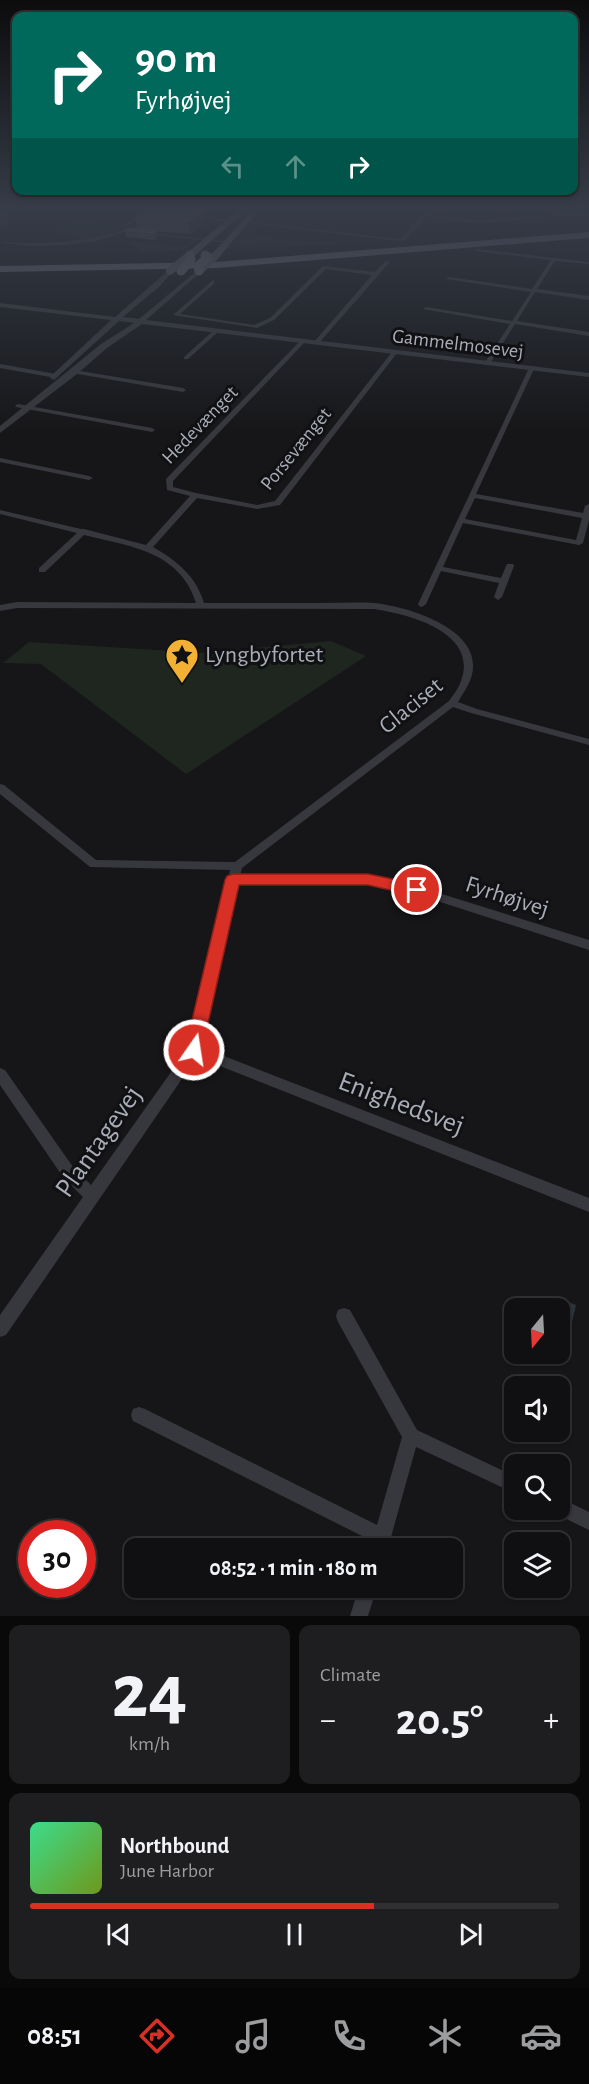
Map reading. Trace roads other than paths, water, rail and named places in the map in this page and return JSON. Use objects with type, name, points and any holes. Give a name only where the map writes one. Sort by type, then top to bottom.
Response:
[{"type":"street","points":[[0,420],[57,376],[100,333],[157,283]]},
{"type":"street","points":[[0,430],[104,346],[140,322],[179,283]]},
{"type":"street","points":[[211,283],[176,315],[259,328],[252,336]]},
{"type":"street","points":[[255,327],[272,319],[308,283]]},
{"type":"street","points":[[316,344],[368,283]]},
{"type":"street","points":[[480,283],[589,298]]},
{"type":"street","points":[[487,364],[539,283]]},
{"type":"street","name":"Gammelmosevej","points":[[0,305],[589,375]]},
{"type":"street","points":[[426,309],[589,334]]},
{"type":"street","points":[[186,358],[215,332]]},
{"type":"street","name":"Hedevænget","points":[[148,548],[195,495],[170,488],[169,481],[302,342]]},
{"type":"street","name":"Porsevænget","points":[[195,495],[257,507],[277,503],[394,353]]},
{"type":"street","points":[[0,366],[57,376]]},
{"type":"street","points":[[422,603],[531,369]]},
{"type":"street","points":[[74,372],[183,390]]},
{"type":"street","points":[[18,406],[152,430]]},
{"type":"street","points":[[0,460],[89,478]]},
{"type":"street","points":[[473,496],[586,516]]},
{"type":"street","points":[[461,520],[579,543],[589,506]]},
{"type":"street","points":[[0,512],[148,548],[170,560],[187,574],[198,591],[201,606]]},
{"type":"street","points":[[42,570],[84,531]]},
{"type":"street","points":[[498,597],[510,566]]},
{"type":"street","points":[[438,568],[504,581]]},
{"type":"street","name":"Glaciset","points":[[0,608],[17,606],[374,606],[416,614],[447,630],[465,653],[469,666],[468,679],[462,692],[452,703],[237,866]]},
{"type":"street","points":[[452,703],[589,742]]},
{"type":"street","points":[[0,788],[94,864],[237,866]]},
{"type":"street","name":"Plantagevej","points":[[0,1329],[194,1050],[237,866]]},
{"type":"street","name":"Fyrhøjvej","points":[[233,880],[368,879],[400,885],[589,945]]},
{"type":"street","name":"Enighedsvej","points":[[194,1050],[589,1205]]},
{"type":"street","points":[[0,1074],[68,1172],[92,1196]]},
{"type":"street","points":[[344,1316],[411,1436],[504,1480]]},
{"type":"street","points":[[139,1415],[373,1538]]},
{"type":"street","points":[[382,1538],[411,1436]]},
{"type":"street","points":[[570,1512],[589,1521]]},
{"type":"street","points":[[359,1616],[365,1598]]},
{"type":"place","name":"Lyngbyfortet","points":[[182,684]]}]
